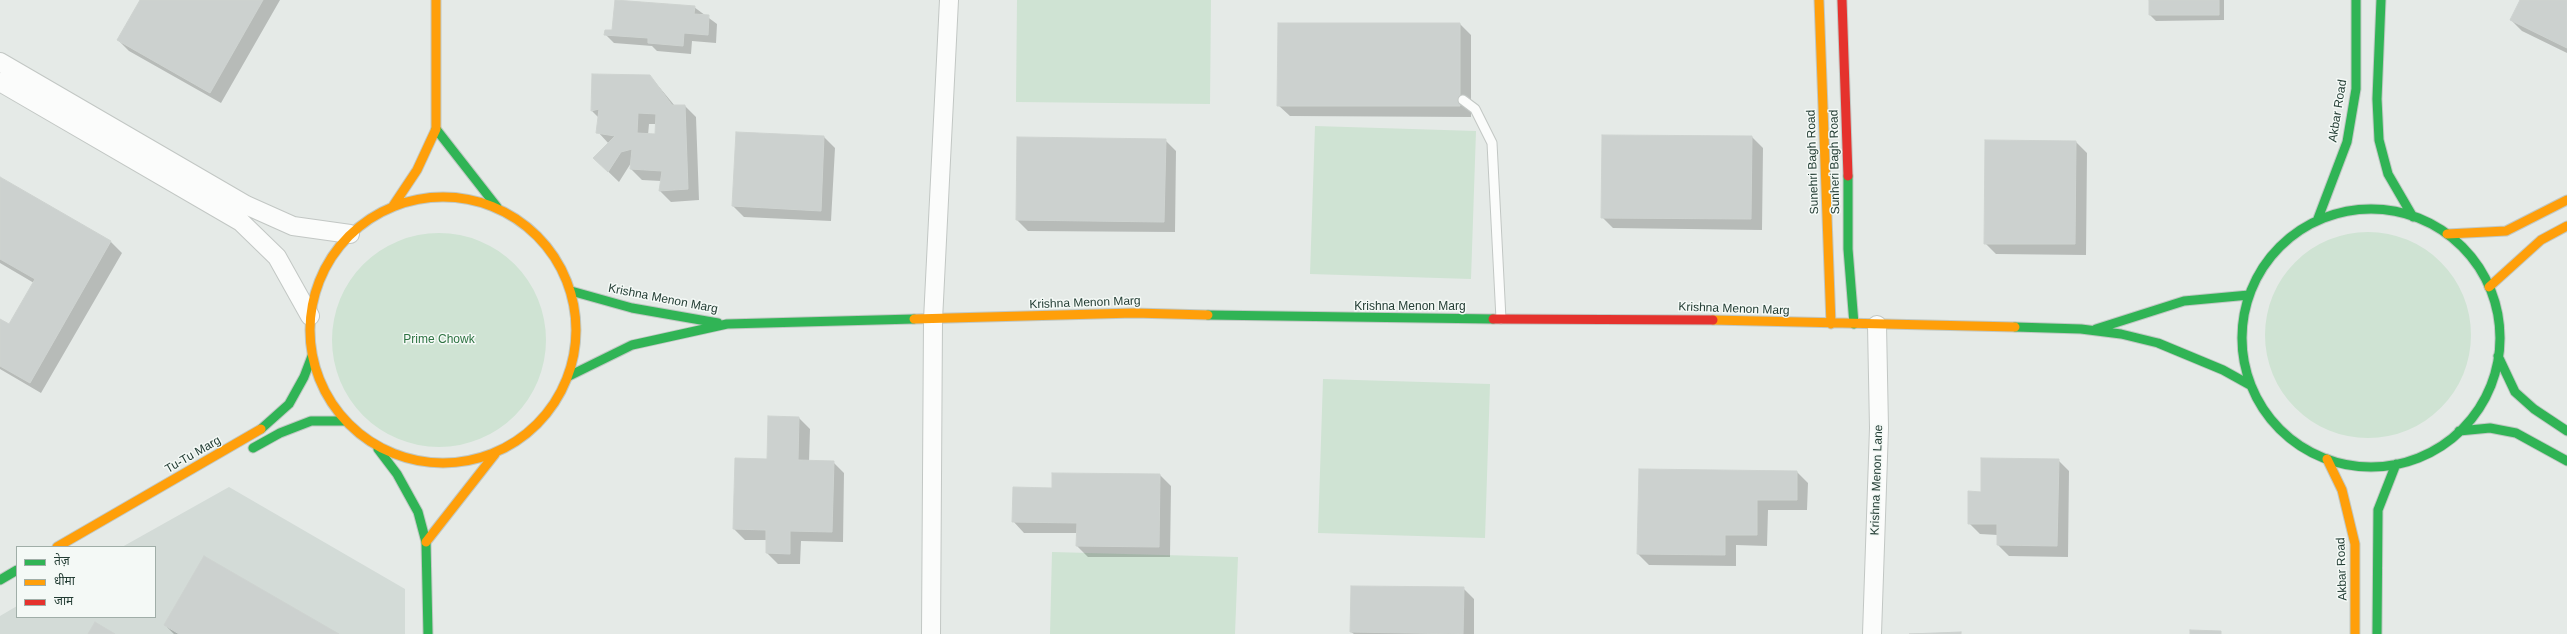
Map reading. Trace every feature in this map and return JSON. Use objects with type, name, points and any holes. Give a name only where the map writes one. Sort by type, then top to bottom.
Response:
[{"type":"main road","points":[[393,206],[417,170],[436,129],[436,0]]},
{"type":"main road","name":"Sunehri Bagh Road","points":[[1819,0],[1831,324]]},
{"type":"main road","name":"Sunheri Bagh Road","points":[[1842,0],[1848,158],[1848,249],[1854,324]]},
{"type":"main road","name":"Akbar Road","points":[[2317,221],[2348,142],[2356,90],[2356,0]]},
{"type":"main road","points":[[2381,0],[2377,99],[2379,140],[2388,174],[2413,217]]},
{"type":"main road","points":[[436,129],[497,207]]},
{"type":"main road","points":[[376,447],[399,457],[423,463],[447,464],[472,461],[495,454],[527,435],[552,408],[569,376],[577,334],[571,291],[560,264],[544,241],[522,222],[497,207],[463,197],[427,197],[393,206],[368,219],[350,234],[335,252],[323,272],[315,293],[310,316],[312,356],[323,391],[344,421],[376,447],[398,474],[418,512],[426,542],[428,634]]},
{"type":"main road","points":[[2447,234],[2506,231],[2567,200]]},
{"type":"main road","points":[[2374,209],[2413,217],[2447,234],[2472,258],[2489,287],[2498,321],[2498,356],[2493,377],[2485,397],[2473,416],[2459,432],[2425,455],[2396,464],[2356,466],[2326,459],[2297,444],[2276,426],[2264,410],[2250,385],[2243,354],[2242,334],[2249,295],[2260,272],[2276,251],[2295,234],[2317,221],[2354,210],[2374,209]]},
{"type":"main road","points":[[2489,287],[2541,240],[2567,226]]},
{"type":"main road","name":"Krishna Menon Marg","points":[[571,291],[632,308],[726,324],[933,320],[1134,313],[1375,319],[1651,319],[2093,330],[2158,343],[2223,370],[2250,385]]},
{"type":"main road","name":"Krishna Menon Marg","points":[[2093,330],[2184,301],[2249,295]]},
{"type":"main road","name":"Krishna Menon Marg","points":[[569,376],[632,345],[726,324]]},
{"type":"main road","name":"Tu-Tu Marg","points":[[59,546],[260,430],[290,404],[304,377],[312,356]]},
{"type":"main road","points":[[2498,356],[2515,392],[2534,409],[2567,431]]},
{"type":"main road","points":[[246,452],[280,433],[311,421],[344,421]]},
{"type":"main road","points":[[2459,432],[2490,428],[2516,433],[2567,461]]},
{"type":"main road","points":[[426,542],[495,454]]},
{"type":"main road","name":"Akbar Road","points":[[2326,459],[2342,490],[2355,544],[2355,634]]},
{"type":"main road","points":[[2377,634],[2378,510],[2396,464]]},
{"type":"main road","points":[[0,580],[16,571]]},
{"type":"street","points":[[931,634],[933,320],[949,0]]},
{"type":"street","points":[[0,62],[246,205],[293,226],[350,234]]},
{"type":"street","points":[[0,82],[241,222],[277,256],[310,316]]},
{"type":"street","name":"Krishna Menon Lane","points":[[1872,634],[1879,428],[1877,325]]},
{"type":"lane","points":[[1463,100],[1475,109],[1492,143],[1501,319]]},
{"type":"shaded area","points":[[229,487],[405,589],[405,634],[0,634],[0,616],[16,607],[16,618],[156,618],[156,546],[124,546]]},
{"type":"green space","points":[[1017,0],[1211,0],[1210,104],[1016,102]]},
{"type":"green space","points":[[1315,126],[1476,131],[1471,279],[1310,274]]},
{"type":"green space","points":[[2368,232],[2388,234],[2407,240],[2416,244],[2441,262],[2459,287],[2463,296],[2469,315],[2471,335],[2469,355],[2463,374],[2459,383],[2441,408],[2416,426],[2407,430],[2388,436],[2368,438],[2348,436],[2329,430],[2320,426],[2295,408],[2277,383],[2273,374],[2267,355],[2265,335],[2267,315],[2273,296],[2277,287],[2295,262],[2320,244],[2329,240],[2348,234]]},
{"type":"green space","name":"Prime Chowk","points":[[439,233],[460,235],[480,241],[498,251],[521,272],[538,299],[544,319],[546,340],[544,361],[538,381],[528,399],[507,422],[480,439],[460,445],[439,447],[418,445],[398,439],[380,429],[357,408],[340,381],[334,361],[332,340],[334,319],[340,299],[350,281],[371,258],[398,241],[418,235]]},
{"type":"green space","points":[[1323,379],[1490,384],[1485,538],[1318,533]]},
{"type":"green space","points":[[1052,552],[1238,557],[1235,634],[1050,634]]},
{"type":"building","points":[[140,0],[263,0],[210,93],[117,40]]},
{"type":"building","points":[[615,0],[695,6],[694,14],[709,15],[708,35],[684,33],[683,46],[648,43],[648,38],[604,35],[605,30],[612,30]]},
{"type":"building","points":[[2149,0],[2219,0],[2219,15],[2149,15]]},
{"type":"building","points":[[2520,0],[2567,0],[2567,48],[2510,20]]},
{"type":"building","points":[[1278,23],[1460,23],[1460,106],[1277,106]]},
{"type":"building","points":[[592,74],[650,75],[672,105],[685,105],[688,189],[659,191],[662,171],[630,169],[632,149],[621,152],[608,172],[593,158],[615,136],[596,133],[599,109],[591,111]],"holes":[[[638,113],[656,114],[655,134],[637,133]]]},
{"type":"building","points":[[736,132],[824,136],[821,211],[732,206]]},
{"type":"building","points":[[1602,135],[1752,136],[1751,219],[1601,218]]},
{"type":"building","points":[[1017,137],[1166,139],[1164,222],[1016,220]]},
{"type":"building","points":[[1985,140],[2076,141],[2075,244],[1984,244]]},
{"type":"building","points":[[0,177],[111,241],[30,383],[0,366],[0,319],[9,324],[35,279],[0,259]]},
{"type":"building","points":[[768,416],[799,417],[798,460],[834,461],[832,532],[790,531],[790,554],[766,553],[766,530],[733,529],[735,458],[767,459]]},
{"type":"building","points":[[1981,458],[2059,459],[2057,546],[1997,545],[1997,524],[1968,524],[1968,491],[1981,492]]},
{"type":"building","points":[[1639,469],[1797,471],[1797,500],[1757,500],[1757,535],[1725,535],[1725,555],[1637,554]]},
{"type":"building","points":[[1052,473],[1160,474],[1159,547],[1076,546],[1077,523],[1012,522],[1013,487],[1052,488]]},
{"type":"building","points":[[204,556],[339,634],[179,634],[164,625]]},
{"type":"building","points":[[1351,586],[1464,587],[1463,634],[1350,632]]},
{"type":"building","points":[[95,622],[115,634],[88,634]]},
{"type":"building","points":[[2190,630],[2221,631],[2221,634],[2190,634]]},
{"type":"building","points":[[1961,632],[1961,634],[1909,634]]},
{"type":"traffic: fast","points":[[2317,221],[2347,142],[2356,89],[2356,0]]},
{"type":"traffic: fast","points":[[2381,0],[2377,99],[2379,140],[2388,174],[2413,217]]},
{"type":"traffic: fast","points":[[436,129],[497,207]]},
{"type":"traffic: fast","points":[[1848,176],[1848,249],[1854,324]]},
{"type":"traffic: fast","points":[[2371,209],[2396,212],[2420,219],[2442,231],[2462,247],[2478,267],[2490,289],[2497,313],[2500,338],[2497,363],[2490,387],[2478,409],[2462,429],[2442,445],[2420,457],[2396,464],[2371,467],[2346,464],[2322,457],[2300,445],[2280,429],[2264,409],[2252,387],[2245,363],[2242,338],[2245,313],[2252,289],[2264,267],[2280,247],[2300,231],[2322,219],[2346,212],[2371,209]]},
{"type":"traffic: fast","points":[[571,291],[632,308],[718,323]]},
{"type":"traffic: fast","points":[[2096,329],[2184,301],[2249,295]]},
{"type":"traffic: fast","points":[[1208,315],[1493,319]]},
{"type":"traffic: fast","points":[[569,376],[632,345],[727,324],[914,319]]},
{"type":"traffic: fast","points":[[2015,327],[2081,329],[2121,334],[2158,343],[2223,370],[2250,385]]},
{"type":"traffic: fast","points":[[261,429],[289,404],[304,377],[312,356]]},
{"type":"traffic: fast","points":[[2498,356],[2515,392],[2534,409],[2567,431]]},
{"type":"traffic: fast","points":[[253,448],[280,433],[311,421],[344,421]]},
{"type":"traffic: fast","points":[[2459,431],[2490,428],[2516,433],[2567,461]]},
{"type":"traffic: fast","points":[[378,449],[397,474],[418,512],[426,542],[428,634]]},
{"type":"traffic: fast","points":[[2377,634],[2378,510],[2396,464]]},
{"type":"traffic: fast","points":[[0,580],[16,571]]},
{"type":"traffic: slow","points":[[393,206],[417,170],[436,129],[436,0]]},
{"type":"traffic: slow","points":[[1819,0],[1831,324]]},
{"type":"traffic: slow","points":[[430,197],[456,197],[482,202],[506,212],[528,227],[546,245],[561,267],[571,291],[576,317],[576,330],[576,343],[571,369],[561,393],[546,415],[528,433],[506,448],[482,458],[456,463],[430,463],[404,458],[380,448],[358,433],[340,415],[325,393],[315,369],[310,343],[310,317],[315,291],[325,267],[340,245],[358,227],[380,212],[404,202],[430,197]]},
{"type":"traffic: slow","points":[[2447,234],[2506,231],[2567,200]]},
{"type":"traffic: slow","points":[[2489,287],[2541,240],[2567,226]]},
{"type":"traffic: slow","points":[[914,319],[1134,313],[1208,315]]},
{"type":"traffic: slow","points":[[1713,320],[2015,327]]},
{"type":"traffic: slow","points":[[59,546],[261,429]]},
{"type":"traffic: slow","points":[[426,542],[495,454]]},
{"type":"traffic: slow","points":[[2327,459],[2342,490],[2355,544],[2355,634]]},
{"type":"traffic: jam","points":[[1842,0],[1848,176]]},
{"type":"traffic: jam","points":[[1493,319],[1713,320]]}]
